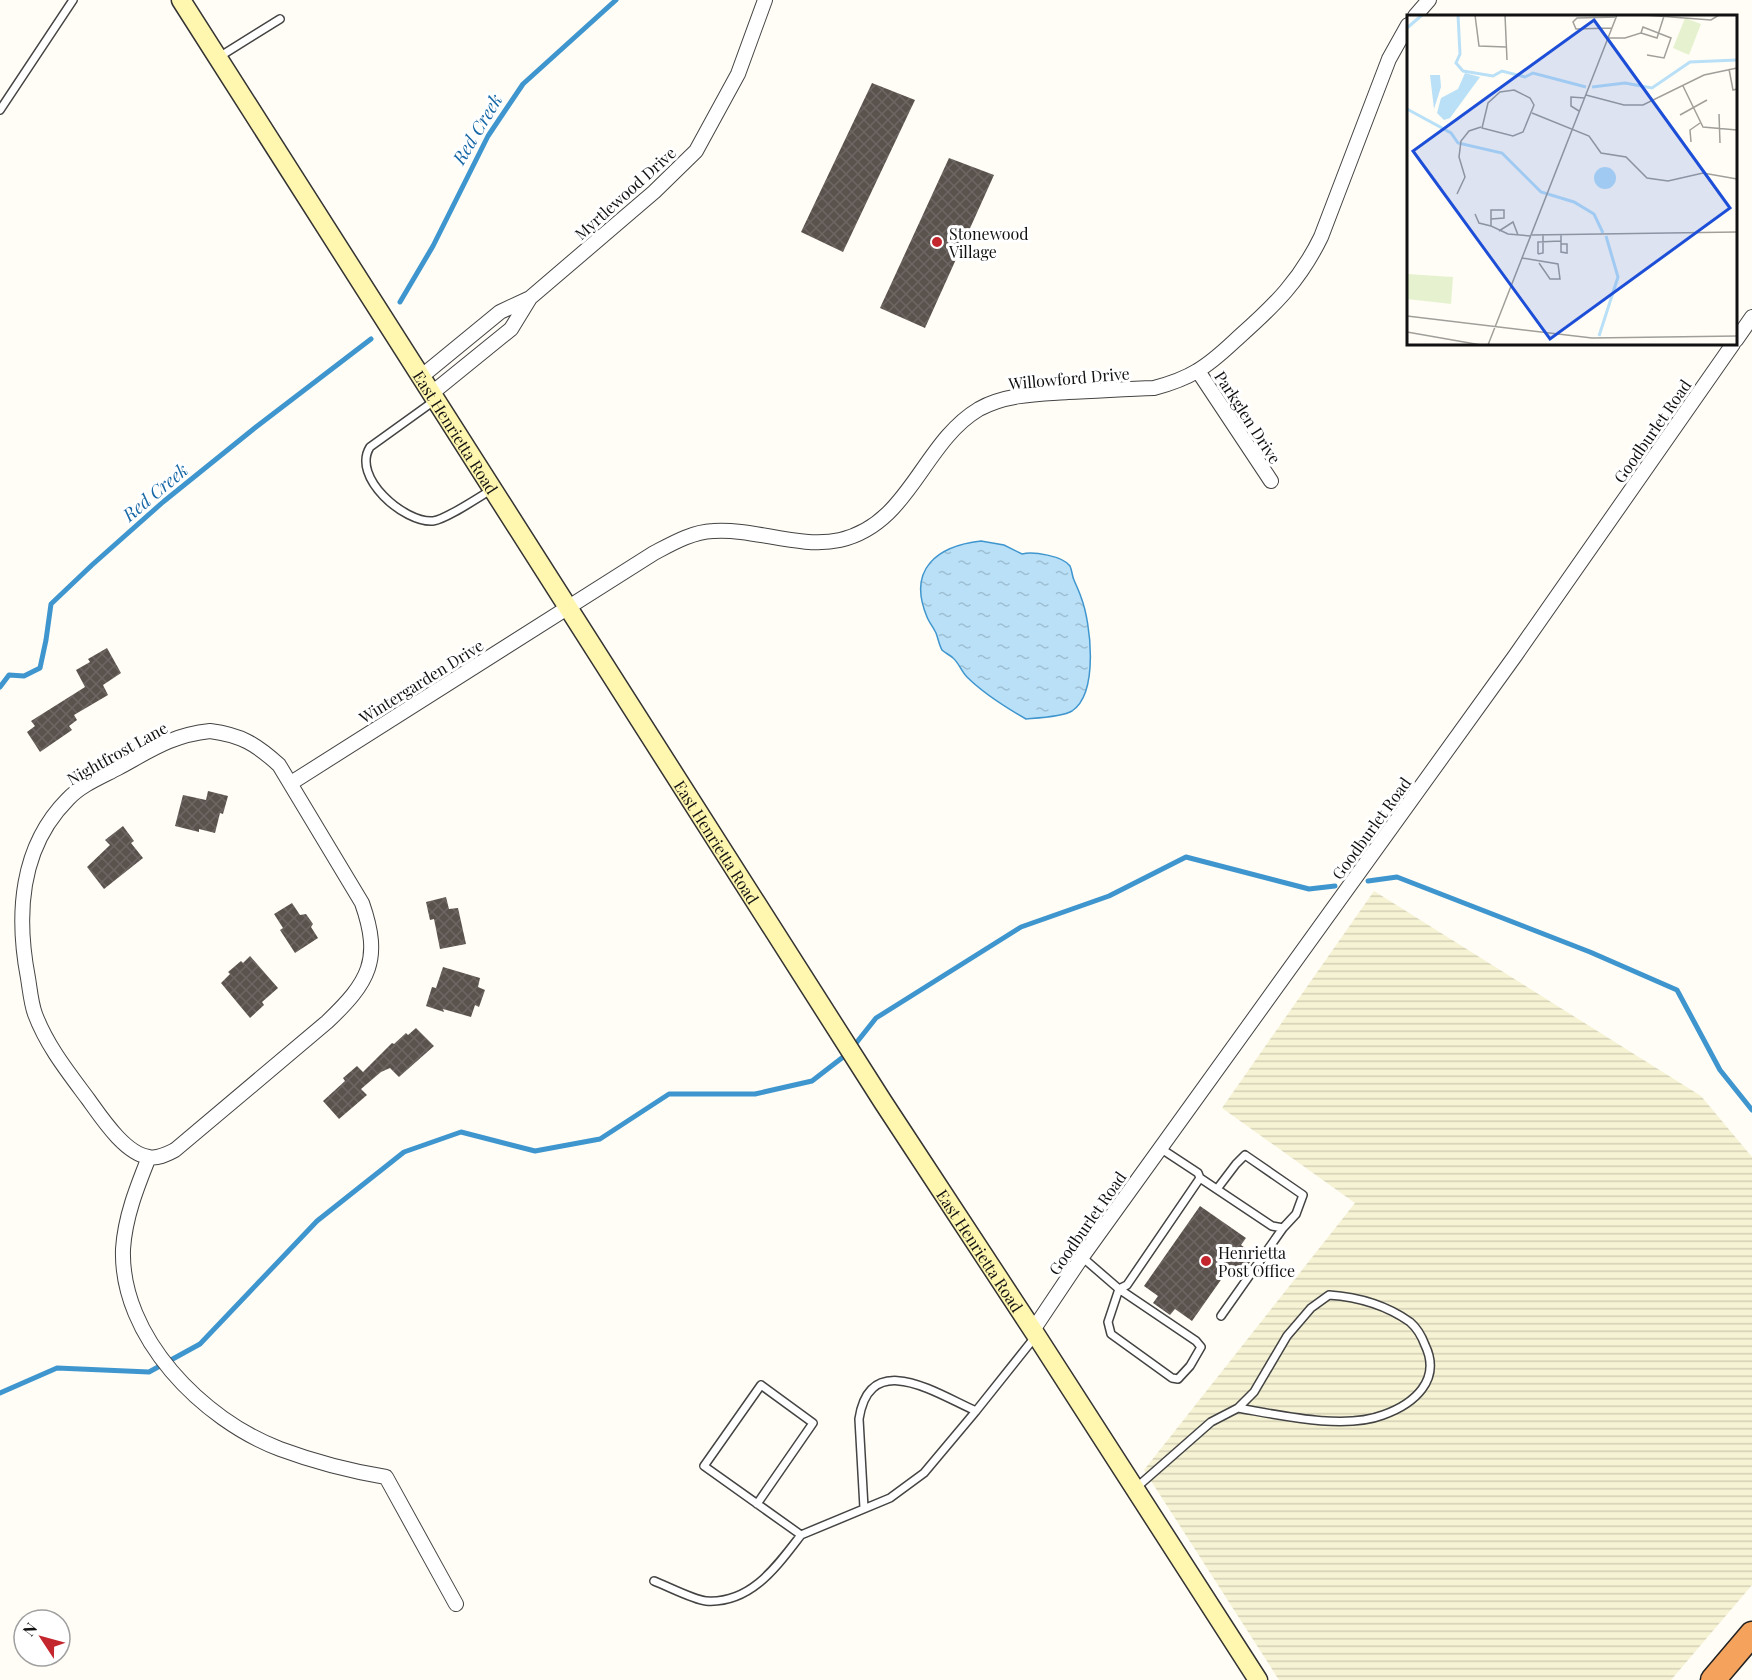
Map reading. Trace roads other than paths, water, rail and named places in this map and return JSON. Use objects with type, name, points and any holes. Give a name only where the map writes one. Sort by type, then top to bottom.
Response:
[{"type":"highway","points":[[1713,1680],[1752,1634]]},
{"type":"main road","name":"East Henrietta Road","points":[[182,0],[857,1060],[1258,1680]]},
{"type":"street","name":"Myrtlewood Drive","points":[[422,376],[500,312],[530,298],[654,192],[696,151],[738,74],[765,0]]},
{"type":"street","points":[[1415,15],[1429,0]]},
{"type":"street","name":"Willowford Drive","points":[[570,607],[654,553],[684,537],[711,530],[821,542],[840,540],[861,532],[886,517],[902,501],[950,432],[981,408],[1002,399],[1025,395],[1154,388],[1173,383],[1198,371],[1224,351],[1283,297],[1312,256],[1389,59],[1407,27]]},
{"type":"street","name":"Myrtlewood Drive","points":[[434,396],[511,328],[530,298]]},
{"type":"street","name":"Goodburlet Road","points":[[1737,338],[1752,317]]},
{"type":"street","name":"Goodburlet Road","points":[[1034,1332],[1082,1257],[1515,656],[1732,345]]},
{"type":"street","name":"Parkglen Drive","points":[[1198,371],[1271,481]]},
{"type":"street","name":"Wintergarden Drive","points":[[291,783],[570,607]]},
{"type":"street","name":"Nightfrost Lane","points":[[210,731],[229,734],[248,741],[264,751],[279,765],[362,903],[370,927],[373,946],[368,968],[359,987],[327,1023],[175,1150],[161,1156],[149,1157],[135,1152],[106,1125],[51,1048],[35,1012],[26,969],[22,932],[23,890],[31,857],[42,832],[70,797],[86,785],[169,740],[189,733],[210,731]]},
{"type":"street","points":[[149,1157],[127,1219],[123,1250],[126,1282],[135,1314],[151,1344],[172,1372],[203,1402],[237,1428],[278,1449],[320,1462],[386,1477],[456,1604]]},
{"type":"lane","points":[[0,110],[73,0]]},
{"type":"lane","points":[[219,57],[280,19]]},
{"type":"lane","points":[[434,396],[370,447],[365,454],[364,464],[368,474],[400,511],[423,522],[437,521],[494,489]]},
{"type":"lane","points":[[1161,1148],[1198,1173],[1200,1178],[1272,1226],[1283,1228]]},
{"type":"lane","points":[[1217,1189],[1245,1155],[1303,1195],[1296,1214],[1283,1228],[1221,1316]]},
{"type":"lane","points":[[1082,1257],[1119,1289],[1196,1341],[1201,1347],[1190,1366],[1178,1379],[1172,1378],[1111,1334],[1108,1322],[1119,1289],[1127,1285],[1200,1178]]},
{"type":"lane","points":[[1135,1489],[1210,1422],[1238,1408],[1254,1392],[1287,1336],[1311,1308],[1329,1295],[1354,1297],[1387,1308],[1412,1324],[1422,1337],[1429,1352],[1431,1366],[1429,1378],[1415,1398],[1382,1416],[1350,1422],[1287,1416],[1238,1408]]},
{"type":"lane","points":[[654,1581],[705,1601],[732,1598],[757,1587],[801,1534],[890,1498],[924,1473],[976,1411],[1034,1332]]},
{"type":"lane","points":[[864,1508],[859,1419],[861,1407],[872,1388],[889,1380],[898,1380],[911,1383],[976,1411]]},
{"type":"lane","points":[[757,1503],[813,1423],[761,1386],[704,1466],[801,1534]]},
{"type":"water","points":[[981,541],[1004,545],[1022,554],[1055,557],[1070,566],[1085,609],[1090,640],[1086,689],[1081,702],[1072,711],[1056,716],[1026,719],[980,689],[965,675],[955,660],[942,650],[922,600],[921,586],[924,573],[930,563],[951,548]]},
{"type":"waterway","name":"Red Creek","points":[[400,302],[433,246],[488,136],[523,84],[616,0]]},
{"type":"waterway","name":"Red Creek","points":[[0,687],[9,675],[24,676],[40,668],[51,604],[92,565],[163,502],[371,339]]},
{"type":"waterway","points":[[853,1047],[876,1018],[1021,927],[1109,896],[1186,857],[1309,889],[1335,886]]},
{"type":"waterway","points":[[1368,881],[1397,877],[1590,952],[1677,990],[1720,1070],[1752,1110]]},
{"type":"waterway","points":[[0,1393],[57,1368],[149,1372],[200,1344],[317,1221],[404,1152],[461,1132],[535,1151],[600,1139],[669,1094],[755,1094],[812,1081],[847,1054]]},
{"type":"place","name":"Stonewood Village","points":[[937,242]]},
{"type":"place","name":"Henrietta Post Office","points":[[1206,1261]]}]
